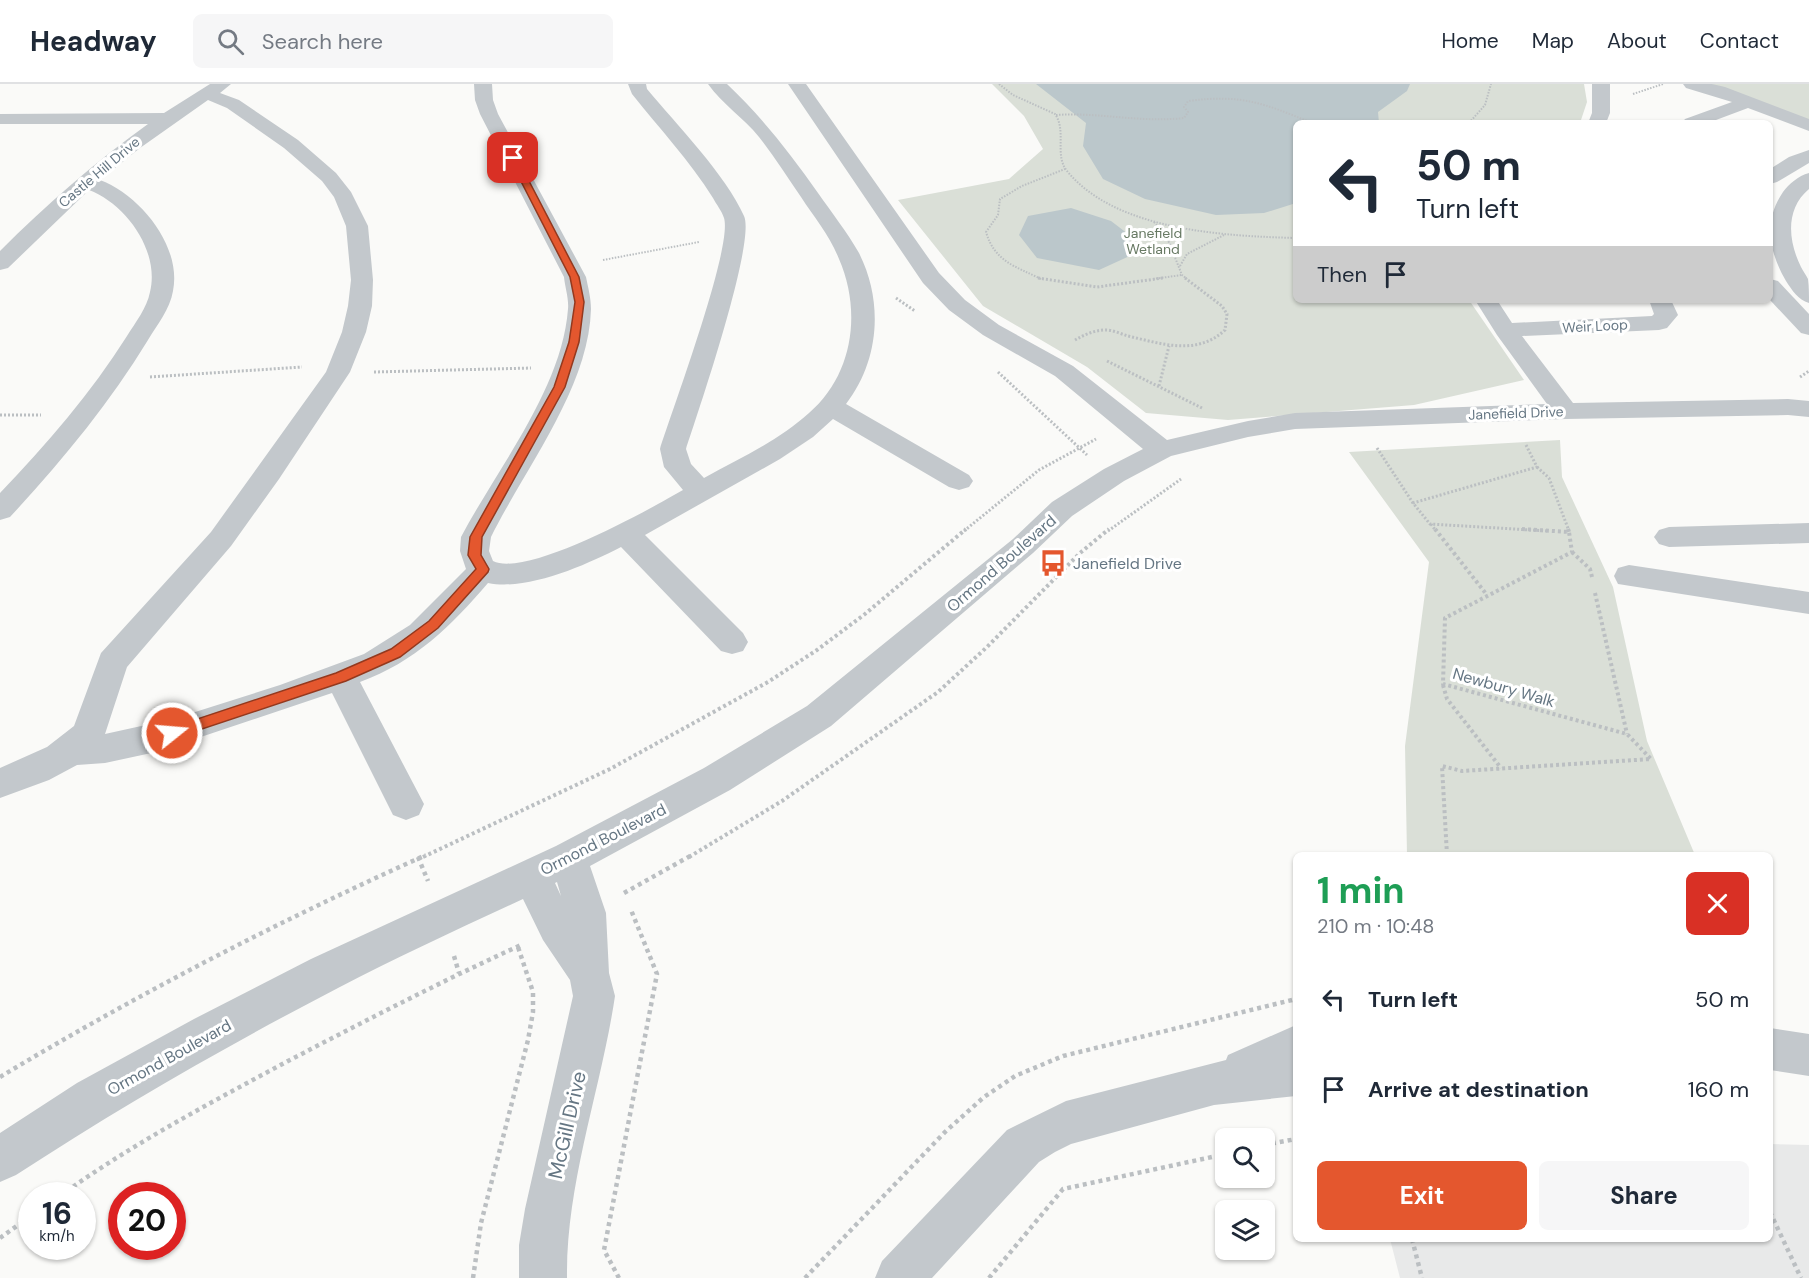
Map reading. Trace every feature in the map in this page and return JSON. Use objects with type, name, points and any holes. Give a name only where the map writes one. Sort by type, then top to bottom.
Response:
[{"type":"street","points":[[483,84],[484,100],[489,114],[570,267],[578,287],[579,302],[568,366],[560,387],[476,537],[475,555],[483,569],[502,576],[548,566],[624,532],[770,453],[811,424],[830,406],[843,392],[852,375],[859,357],[863,314],[862,295],[856,273],[838,237],[782,155],[750,116],[717,84]]},
{"type":"street","points":[[637,84],[638,90],[711,179],[734,216],[735,238],[703,361],[673,449],[678,467],[701,492]]},
{"type":"street","points":[[797,84],[931,278],[957,305],[991,330],[1064,371],[1162,450]]},
{"type":"street","points":[[1598,120],[1601,84]]},
{"type":"street","points":[[1692,84],[1749,102],[1809,125]]},
{"type":"street","points":[[0,783],[35,770],[71,750],[89,733],[112,662],[221,539],[341,366],[358,315],[362,280],[357,226],[350,206],[329,177],[306,155],[214,89]]},
{"type":"street","name":"Castle Hill Drive","points":[[0,262],[85,182],[137,139],[214,89]]},
{"type":"street","points":[[1699,120],[1749,102]]},
{"type":"street","points":[[0,119],[167,118]]},
{"type":"street","points":[[1773,176],[1796,161],[1809,156]]},
{"type":"street","points":[[1809,179],[1800,184],[1790,196],[1779,222],[1779,237],[1784,255],[1809,296]]},
{"type":"street","points":[[0,510],[40,466],[105,386],[156,307],[162,292],[163,266],[154,241],[133,212],[106,188],[85,182]]},
{"type":"street","points":[[1773,289],[1809,328]]},
{"type":"street","points":[[1488,303],[1505,330],[1566,411]]},
{"type":"street","name":"Weir Loop","points":[[1505,330],[1659,323],[1666,315],[1661,303]]},
{"type":"street","points":[[830,406],[960,481]]},
{"type":"street","name":"Janefield Drive","points":[[1162,450],[1227,433],[1294,421],[1566,411],[1802,406]]},
{"type":"street","name":"Ormond Boulevard","points":[[0,1159],[93,1098],[209,1034],[325,973],[569,858],[717,779],[819,716],[1023,546],[1062,509],[1114,475],[1162,450]]},
{"type":"street","points":[[624,532],[732,642]]},
{"type":"street","points":[[1669,537],[1809,533]]},
{"type":"street","points":[[71,750],[90,751],[153,739],[341,677],[395,653],[416,639],[434,625],[483,569]]},
{"type":"street","points":[[1629,576],[1809,603]]},
{"type":"street","points":[[341,677],[406,804]]},
{"type":"street","name":"McGill Drive","points":[[543,1278],[543,1245],[548,1209],[594,996],[589,973],[571,920],[569,858]]},
{"type":"street","name":"McGill Drive","points":[[531,876],[571,920]]},
{"type":"street","points":[[1214,1083],[1293,1047]]},
{"type":"street","points":[[899,1278],[1023,1146],[1039,1136],[1066,1123],[1214,1083],[1293,1074]]},
{"type":"path","points":[[999,84],[1012,95],[1031,101],[1056,115],[1061,125],[1060,155],[1065,169],[1083,187],[1103,200],[1153,220],[1226,234],[1258,238],[1293,238]]},
{"type":"path","points":[[1472,120],[1485,105],[1491,84]]},
{"type":"path","points":[[1056,115],[1068,113],[1174,120],[1184,118],[1188,112],[1184,106],[1188,100],[1217,97],[1257,101],[1304,120]]},
{"type":"path","points":[[1065,169],[1022,186],[1000,199],[998,215],[986,232],[992,248],[1004,261],[1043,280],[1097,287],[1182,275]]},
{"type":"path","points":[[1070,344],[1087,333],[1106,330],[1169,346],[1200,345],[1215,339],[1225,330],[1227,314],[1222,306],[1182,275],[1168,240],[1153,220]]},
{"type":"path","points":[[1180,267],[1187,254],[1226,234]]},
{"type":"path","points":[[570,267],[702,241],[735,238]]},
{"type":"path","points":[[896,297],[918,313]]},
{"type":"path","points":[[1159,386],[1169,346]]},
{"type":"path","points":[[1099,357],[1207,410]]},
{"type":"path","points":[[105,386],[157,376],[305,367],[568,366]]},
{"type":"path","points":[[994,369],[1077,447],[1114,475]]},
{"type":"path","points":[[1371,440],[1413,503],[1486,595]]},
{"type":"path","points":[[1514,444],[1537,444]]},
{"type":"path","points":[[1526,444],[1537,467],[1549,478],[1569,532],[1572,552],[1590,569],[1592,580]]},
{"type":"path","points":[[1413,503],[1537,467]]},
{"type":"path","points":[[80,1182],[99,1168],[213,1101],[386,1009],[518,947],[623,893],[698,852],[782,801],[938,693],[1080,553],[1116,524],[1188,475]]},
{"type":"path","points":[[1430,524],[1569,532]]},
{"type":"path","name":"Newbury Walk","points":[[1572,552],[1445,618],[1443,684],[1627,734]]},
{"type":"path","points":[[1447,852],[1442,766],[1462,771],[1651,759],[1627,734],[1595,591]]},
{"type":"path","points":[[1443,684],[1447,699],[1501,768]]},
{"type":"path","points":[[619,1278],[604,1250],[657,974],[623,893]]},
{"type":"path","points":[[473,1278],[472,1267],[481,1223],[528,1040],[533,1012],[533,992],[518,947]]},
{"type":"path","points":[[1275,1144],[1293,1140]]},
{"type":"path","points":[[989,1278],[1063,1189],[1215,1156]]},
{"type":"path","points":[[1773,1218],[1801,1278]]},
{"type":"path","points":[[0,1238],[18,1225]]},
{"type":"path","points":[[1413,1242],[1422,1278]]},
{"type":"shaded area","points":[[1036,84],[1410,84],[1407,91],[1378,112],[1379,120],[1293,120],[1293,204],[1264,213],[1216,215],[1145,199],[1103,179],[1083,146],[1086,123]]},
{"type":"shaded area","points":[[1071,208],[1111,221],[1128,234],[1134,254],[1099,270],[1037,258],[1019,235],[1028,216]]},
{"type":"shaded area","points":[[1773,1144],[1809,1145],[1809,1278],[1400,1278],[1391,1242],[1773,1242]]},
{"type":"green space","name":"Janefield Wetland","points":[[992,84],[1584,84],[1587,102],[1581,120],[1293,120],[1293,303],[1471,303],[1524,380],[1414,405],[1228,420],[1146,413],[1087,367],[983,306],[898,200],[1009,179],[1043,149],[1024,116]]},
{"type":"green space","points":[[1711,84],[1809,84],[1809,121]]},
{"type":"green space","points":[[1560,440],[1562,477],[1613,587],[1647,741],[1694,852],[1407,852],[1405,746],[1429,562],[1349,452]]},
{"type":"place","name":"Janefield Drive","points":[[1053,563]]},
{"type":"route","points":[[172,733],[341,677],[395,653],[434,625],[483,569],[478,564],[475,555],[476,537],[560,387],[568,366],[578,318],[578,287],[574,277],[513,158]]}]
